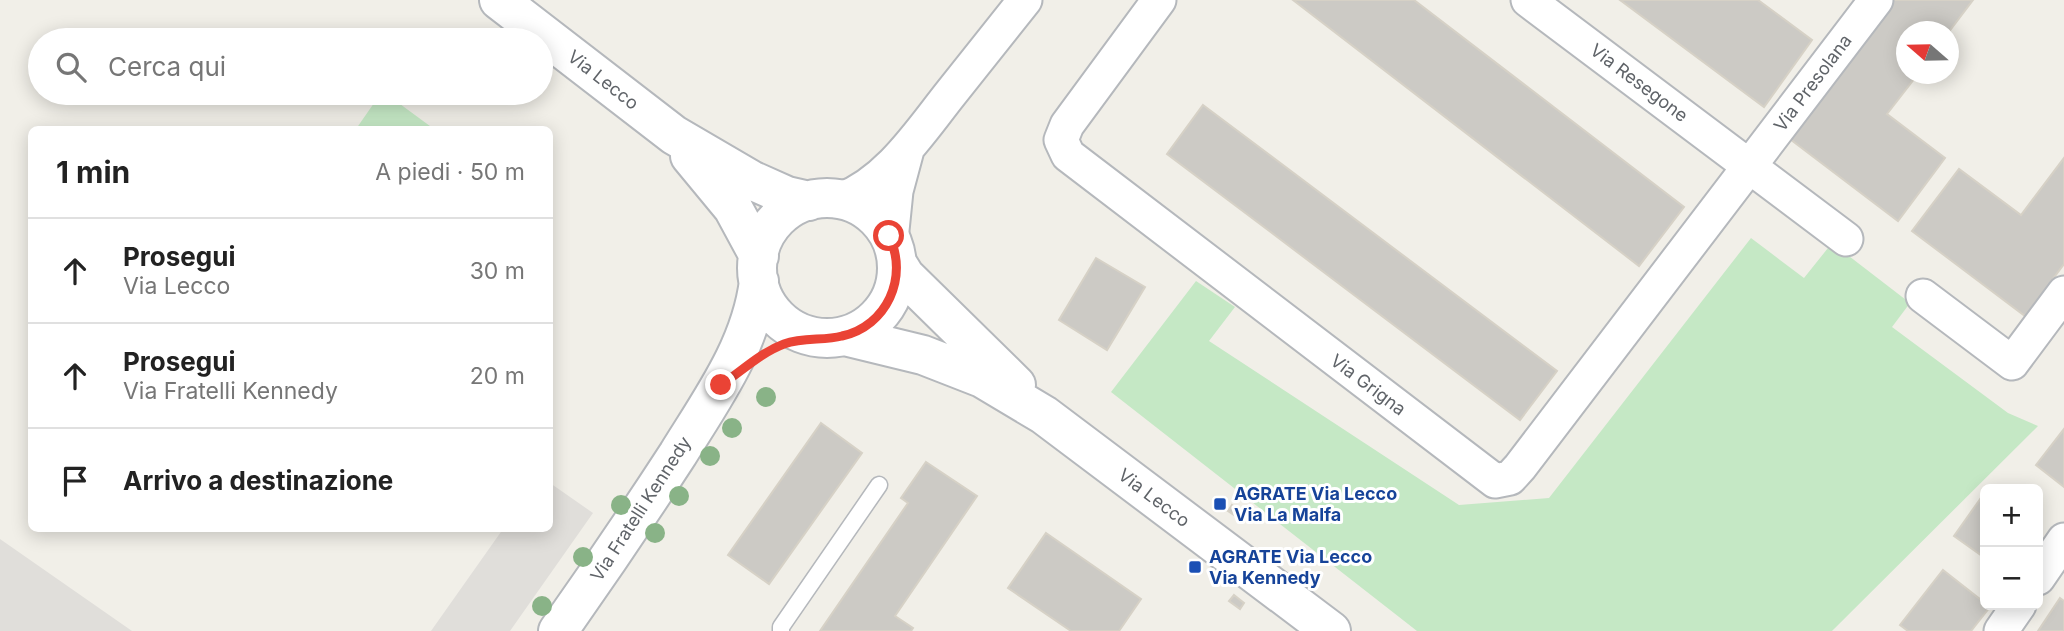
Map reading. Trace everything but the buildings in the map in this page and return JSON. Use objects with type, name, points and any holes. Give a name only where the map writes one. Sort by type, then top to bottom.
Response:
[{"type":"street","name":"Via Lecco","points":[[499,0],[535,28]]},
{"type":"street","points":[[759,268],[764,240],[773,225],[792,208],[858,192],[879,177],[909,147],[1025,0]]},
{"type":"street","name":"Via Grigna","points":[[1160,0],[1067,125],[1061,140],[1068,155],[1495,481],[1510,478],[1520,467],[1749,167]]},
{"type":"street","name":"Via Resegone","points":[[1528,0],[1846,239]]},
{"type":"street","name":"Via Presolana","points":[[1749,167],[1876,0]]},
{"type":"street","name":"Via Lecco","points":[[553,42],[674,135],[751,180],[788,195],[868,212],[880,223],[905,276],[1044,415]]},
{"type":"street","name":"Via Lecco","points":[[674,135],[733,208],[759,268],[766,302],[778,317],[797,331],[923,355],[970,374],[1044,415],[1331,631]]},
{"type":"street","points":[[832,336],[864,328],[883,310],[894,288],[896,191],[909,147]]},
{"type":"street","name":"Via Fratelli Kennedy","points":[[558,631],[626,534],[721,385],[747,332],[754,311],[759,268]]},
{"type":"street","points":[[1923,296],[2012,363],[2064,293]]},
{"type":"street","name":"Via Fratelli Kennedy","points":[[721,385],[767,352],[786,343],[832,336]]},
{"type":"street","points":[[2043,571],[2064,540]]},
{"type":"street","points":[[2001,631],[2016,610]]},
{"type":"lane","points":[[781,631],[879,485]]},
{"type":"shaded area","points":[[553,485],[593,513],[510,631],[431,631],[501,532],[553,532]]},
{"type":"shaded area","points":[[0,539],[132,631],[0,631]]},
{"type":"green space","points":[[373,105],[401,105],[430,126],[358,126]]},
{"type":"green space","points":[[1751,238],[1804,278],[1832,243],[1910,303],[1892,327],[2008,413],[2038,426],[1832,631],[1417,631],[1111,392],[1196,281],[1235,307],[1209,341],[1459,505],[1549,498]]},
{"type":"place","name":"AGRATE Via Lecco Via La Malfa","points":[[1220,504]]},
{"type":"place","name":"AGRATE Via Lecco Via Kennedy","points":[[1195,567]]},
{"type":"route","points":[[721,385],[776,347],[801,339],[849,335],[875,319],[887,303],[896,281],[894,247],[889,236]]}]
